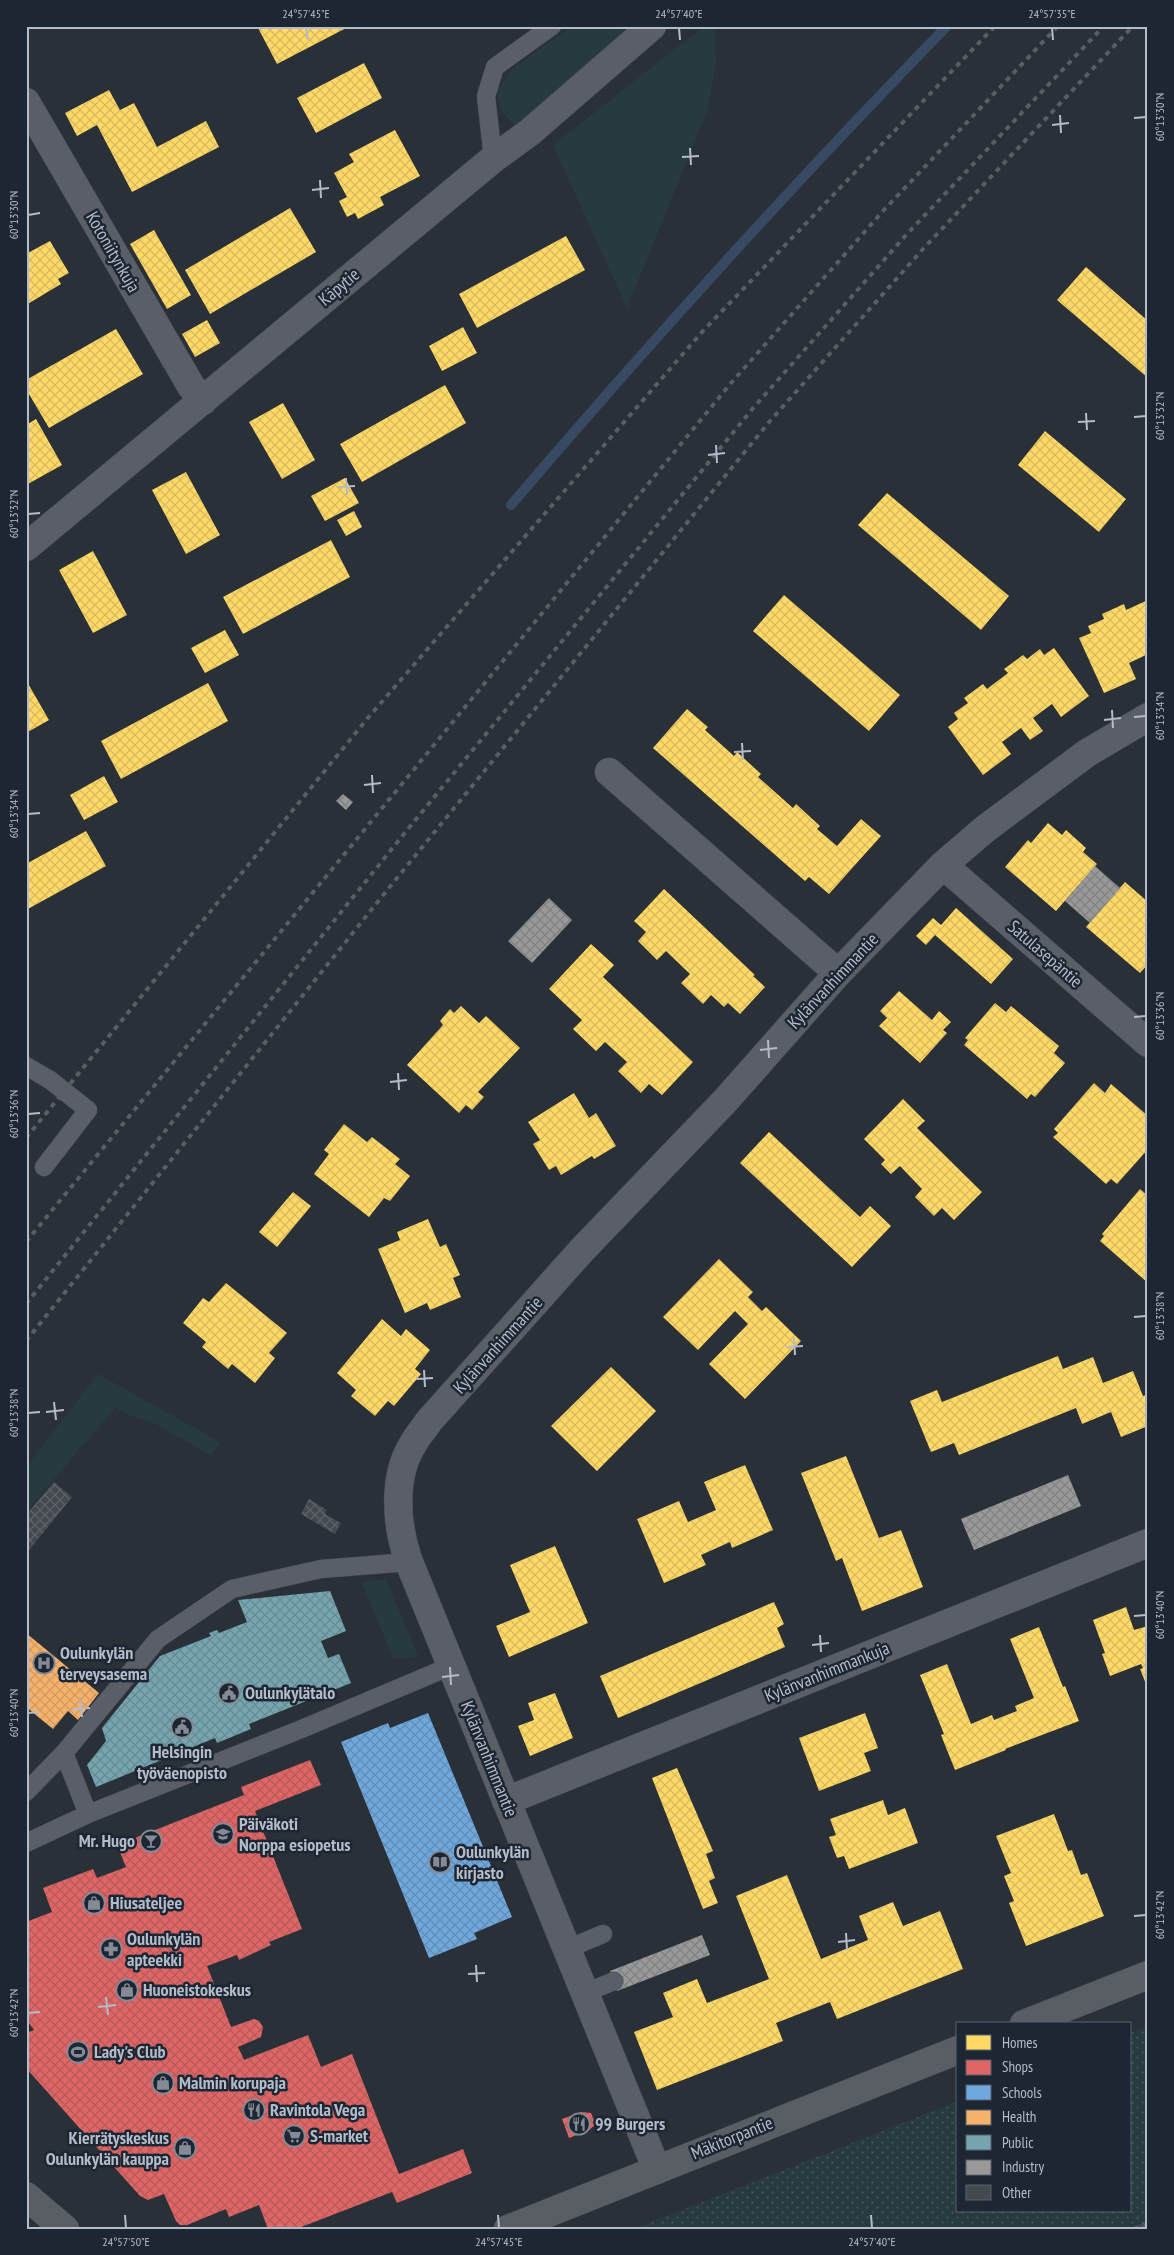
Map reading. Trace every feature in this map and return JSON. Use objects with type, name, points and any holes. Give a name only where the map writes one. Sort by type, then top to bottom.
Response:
[{"type":"street","name":"Käpytie","points":[[26,547],[493,159],[530,132],[652,26]]},
{"type":"street","name":"Kotoniitynkuja","points":[[26,102],[191,386],[202,401]]},
{"type":"street","name":"Kylänvanhimmantie","points":[[657,2170],[409,1562],[401,1533],[398,1499],[402,1470],[412,1445],[429,1421],[582,1250],[725,1101],[838,973],[943,865],[985,829],[1087,752],[1148,717]]},
{"type":"street","points":[[609,772],[838,973]]},
{"type":"street","name":"Satulasepäntie","points":[[943,865],[1148,1043]]},
{"type":"street","name":"Kylänvanhimmankuja","points":[[506,1801],[1148,1543]]},
{"type":"street","points":[[1029,2022],[1148,1975]]},
{"type":"street","name":"Mäkitorpantie","points":[[508,2229],[956,2051]]},
{"type":"street","points":[[26,2196],[65,2229]]},
{"type":"lane","points":[[493,159],[486,96],[495,67],[552,26]]},
{"type":"lane","points":[[26,1066],[50,1080],[88,1110],[44,1168]]},
{"type":"lane","points":[[26,1792],[64,1753],[158,1639],[232,1589],[321,1569],[409,1562]]},
{"type":"lane","points":[[26,1843],[88,1814],[304,1728],[452,1666]]},
{"type":"lane","points":[[64,1753],[88,1814]]},
{"type":"lane","points":[[567,1949],[603,1934]]},
{"type":"lane","points":[[585,1993],[614,1981]]},
{"type":"green space","points":[[572,26],[637,26],[516,127],[500,109],[497,90],[514,67]]},
{"type":"green space","points":[[704,26],[715,26],[716,61],[708,109],[627,308],[553,145]]},
{"type":"green space","points":[[98,1374],[220,1442],[211,1456],[156,1424],[131,1416],[116,1407],[26,1512],[26,1467]]},
{"type":"green space","points":[[386,1579],[418,1656],[402,1659],[393,1658],[362,1583]]},
{"type":"green space","points":[[1148,2026],[1148,2229],[634,2229],[956,2102],[956,2212],[1132,2212],[1132,2032]]},
{"type":"building: Homes","points":[[257,26],[350,26],[277,64]]},
{"type":"building: Homes","points":[[364,63],[382,98],[316,133],[297,98]]},
{"type":"building: Homes","points":[[109,90],[120,110],[134,103],[157,147],[206,121],[219,147],[132,192],[97,125],[77,136],[65,113]]},
{"type":"building: Homes","points":[[395,130],[420,176],[380,197],[384,205],[358,219],[355,213],[347,217],[339,201],[347,197],[334,173],[354,162],[349,154]]},
{"type":"building: Homes","points":[[290,208],[316,252],[210,314],[185,270]]},
{"type":"building: Homes","points":[[154,230],[191,295],[167,309],[130,244]]},
{"type":"building: Homes","points":[[566,236],[585,270],[477,328],[459,294]]},
{"type":"building: Homes","points":[[50,241],[69,273],[58,279],[61,284],[26,305],[26,254]]},
{"type":"building: Homes","points":[[1086,267],[1148,321],[1148,378],[1057,300]]},
{"type":"building: Homes","points":[[207,320],[220,343],[195,357],[182,334]]},
{"type":"building: Homes","points":[[463,327],[477,353],[442,371],[429,346]]},
{"type":"building: Homes","points":[[116,329],[143,374],[49,428],[26,389],[26,380]]},
{"type":"building: Homes","points":[[445,385],[466,423],[362,482],[340,444]]},
{"type":"building: Homes","points":[[283,403],[315,460],[282,479],[249,422]]},
{"type":"building: Homes","points":[[36,419],[62,465],[26,485],[26,425]]},
{"type":"building: Homes","points":[[1045,431],[1126,499],[1099,532],[1018,465]]},
{"type":"building: Homes","points":[[186,472],[220,535],[186,554],[152,490]]},
{"type":"building: Homes","points":[[345,478],[359,503],[325,521],[311,496]]},
{"type":"building: Homes","points":[[887,493],[1009,596],[981,630],[858,525]]},
{"type":"building: Homes","points":[[354,511],[362,527],[346,536],[337,520]]},
{"type":"building: Homes","points":[[331,540],[350,577],[243,634],[223,597]]},
{"type":"building: Homes","points":[[93,551],[127,615],[93,633],[59,570]]},
{"type":"building: Homes","points":[[784,595],[900,695],[869,731],[753,631]]},
{"type":"building: Homes","points":[[1148,600],[1148,654],[1129,663],[1136,679],[1104,693],[1079,638],[1091,633],[1088,626],[1104,619],[1102,614],[1124,604],[1126,610]]},
{"type":"building: Homes","points":[[225,630],[239,655],[205,673],[191,648]]},
{"type":"building: Homes","points":[[1054,648],[1089,696],[1061,717],[1052,704],[1033,718],[1043,731],[1030,740],[1021,728],[1002,742],[1011,754],[983,775],[948,727],[958,719],[954,713],[968,703],[964,698],[983,684],[987,689],[1008,673],[1004,669],[1023,655],[1027,659],[1040,649],[1044,655]]},
{"type":"building: Homes","points":[[26,680],[49,720],[26,733]]},
{"type":"building: Homes","points":[[208,683],[228,721],[121,779],[101,741]]},
{"type":"building: Homes","points":[[687,709],[708,727],[705,730],[734,756],[737,752],[761,774],[758,777],[793,808],[796,804],[820,826],[817,829],[837,846],[861,819],[881,836],[829,894],[809,877],[805,881],[653,748]]},
{"type":"building: Homes","points":[[104,776],[118,802],[84,820],[70,795]]},
{"type":"building: Homes","points":[[1048,823],[1062,835],[1066,830],[1086,848],[1083,852],[1097,864],[1056,911],[1005,867],[1028,840],[1031,843]]},
{"type":"building: Homes","points":[[86,831],[106,866],[26,910],[26,864]]},
{"type":"building: Homes","points":[[1125,882],[1148,902],[1148,964],[1140,973],[1086,927]]},
{"type":"building: Homes","points":[[664,889],[755,975],[753,976],[765,987],[740,1014],[728,1003],[724,1007],[711,995],[703,1004],[681,983],[690,974],[666,951],[657,960],[638,941],[646,932],[634,921]]},
{"type":"building: Homes","points":[[956,908],[1013,959],[991,984],[935,935],[926,945],[916,936],[933,918],[941,925]]},
{"type":"building: Homes","points":[[591,944],[614,965],[603,977],[693,1062],[662,1095],[649,1084],[641,1093],[618,1071],[627,1062],[605,1042],[596,1051],[573,1029],[582,1020],[549,989]]},
{"type":"building: Homes","points":[[899,991],[932,1020],[939,1011],[951,1022],[943,1030],[947,1033],[920,1063],[879,1026],[887,1018],[880,1011]]},
{"type":"building: Homes","points":[[995,1003],[1006,1012],[1011,1006],[1059,1046],[1054,1053],[1065,1063],[1035,1097],[1031,1094],[1027,1099],[964,1045],[968,1040],[965,1038]]},
{"type":"building: Homes","points":[[461,1006],[479,1023],[486,1016],[520,1048],[478,1092],[484,1097],[472,1110],[466,1105],[459,1113],[407,1065],[443,1025],[440,1021],[450,1009],[454,1013]]},
{"type":"building: Homes","points":[[1094,1083],[1105,1093],[1111,1084],[1148,1116],[1148,1149],[1117,1184],[1111,1179],[1106,1184],[1053,1137],[1058,1133],[1054,1129]]},
{"type":"building: Homes","points":[[574,1093],[589,1118],[596,1113],[616,1146],[594,1159],[592,1156],[561,1175],[556,1166],[549,1170],[533,1144],[540,1140],[528,1122]]},
{"type":"building: Homes","points":[[903,1099],[925,1121],[917,1128],[982,1192],[954,1220],[942,1208],[934,1216],[915,1197],[922,1189],[900,1166],[891,1174],[881,1164],[885,1160],[864,1139]]},
{"type":"building: Homes","points":[[344,1124],[367,1142],[372,1137],[400,1159],[395,1164],[410,1176],[390,1201],[384,1198],[369,1217],[314,1174],[329,1154],[324,1150]]},
{"type":"building: Homes","points":[[769,1132],[860,1217],[870,1206],[891,1226],[852,1267],[740,1163]]},
{"type":"building: Homes","points":[[1140,1189],[1148,1196],[1148,1283],[1100,1241],[1104,1236],[1102,1234]]},
{"type":"building: Homes","points":[[293,1192],[311,1206],[277,1247],[259,1232]]},
{"type":"building: Homes","points":[[428,1219],[440,1247],[446,1244],[460,1275],[453,1278],[461,1297],[430,1310],[427,1303],[405,1313],[378,1249],[400,1240],[397,1232]]},
{"type":"building: Homes","points":[[719,1259],[753,1292],[748,1297],[762,1311],[766,1307],[801,1341],[745,1399],[709,1364],[748,1324],[735,1311],[698,1350],[663,1317]]},
{"type":"building: Homes","points":[[226,1283],[287,1333],[269,1353],[275,1358],[255,1383],[232,1364],[228,1369],[202,1347],[206,1342],[183,1323],[203,1298],[209,1302]]},
{"type":"building: Homes","points":[[382,1319],[401,1336],[406,1329],[430,1350],[415,1369],[421,1374],[394,1406],[388,1401],[375,1416],[351,1396],[356,1390],[337,1373]]},
{"type":"building: Homes","points":[[1058,1356],[1063,1369],[1093,1357],[1103,1383],[1133,1371],[1143,1396],[1148,1394],[1148,1426],[1121,1437],[1111,1412],[1082,1424],[1076,1408],[959,1455],[954,1443],[931,1452],[910,1401],[937,1390],[942,1402]]},
{"type":"building: Homes","points":[[611,1367],[656,1411],[597,1471],[551,1426]]},
{"type":"building: Homes","points":[[846,1456],[879,1538],[901,1530],[923,1587],[862,1611],[842,1558],[836,1561],[801,1473]]},
{"type":"building: Homes","points":[[745,1465],[773,1530],[732,1548],[730,1542],[701,1555],[706,1565],[664,1583],[637,1519],[679,1501],[688,1522],[716,1510],[704,1482]]},
{"type":"building: Homes","points":[[555,1546],[588,1623],[509,1657],[496,1626],[530,1612],[510,1565]]},
{"type":"building: Homes","points":[[774,1602],[784,1624],[777,1628],[785,1647],[618,1718],[600,1676]]},
{"type":"building: Homes","points":[[1126,1607],[1134,1630],[1148,1626],[1148,1689],[1140,1669],[1143,1668],[1141,1664],[1110,1676],[1102,1654],[1105,1653],[1093,1620]]},
{"type":"building: Homes","points":[[1039,1627],[1079,1721],[955,1770],[941,1735],[944,1734],[920,1675],[947,1664],[971,1724],[992,1715],[994,1720],[1017,1711],[1015,1706],[1034,1698],[1010,1639]]},
{"type":"building: Homes","points":[[555,1693],[573,1738],[530,1756],[518,1726],[534,1720],[528,1703]]},
{"type":"building: Homes","points":[[865,1713],[878,1748],[864,1753],[871,1771],[819,1791],[799,1738]]},
{"type":"building: Homes","points":[[677,1768],[713,1851],[706,1854],[715,1878],[709,1881],[718,1903],[703,1909],[652,1778]]},
{"type":"building: Homes","points":[[883,1800],[888,1815],[905,1808],[918,1843],[849,1869],[844,1856],[837,1858],[829,1837],[836,1835],[830,1819]]},
{"type":"building: Homes","points":[[1054,1814],[1068,1851],[1072,1850],[1081,1875],[1087,1873],[1104,1916],[1026,1946],[1009,1903],[1014,1901],[1004,1876],[1011,1873],[996,1836]]},
{"type":"building: Homes","points":[[787,1875],[821,1959],[868,1940],[859,1916],[893,1902],[903,1926],[940,1911],[963,1969],[837,2019],[830,2002],[776,2023],[783,2041],[657,2090],[634,2032],[673,2017],[663,1993],[697,1979],[707,2003],[769,1979],[736,1896]]},
{"type":"building: Shops","points":[[310,1760],[321,1785],[255,1811],[302,1929],[269,1942],[271,1945],[239,1960],[237,1955],[207,1966],[231,2027],[254,2019],[259,2021],[263,2027],[261,2037],[238,2047],[244,2060],[308,2035],[321,2067],[352,2054],[399,2174],[463,2149],[472,2173],[397,2203],[392,2192],[296,2229],[268,2229],[259,2205],[229,2217],[226,2209],[187,2225],[180,2225],[176,2221],[164,2194],[148,2200],[140,2196],[26,2068],[26,2033],[34,2030],[26,2019],[26,1922],[52,1912],[43,1888],[93,1869],[97,1878],[126,1867],[117,1845],[244,1795],[241,1787]]},
{"type":"building: Shops","name":"99 Burgers","points":[[581,2112],[591,2113],[594,2126],[588,2131],[569,2138],[562,2119]]},
{"type":"building: Schools","name":"Oulunkylän kirjasto","points":[[428,1713],[512,1917],[474,1933],[477,1939],[429,1958],[341,1742],[388,1723],[390,1728]]},
{"type":"building: Health","name":"Oulunkylän terveysasema","points":[[26,1633],[99,1693],[78,1720],[68,1711],[53,1729],[26,1707]]},
{"type":"building: Public","name":"Oulunkylätalo","points":[[330,1591],[346,1631],[321,1641],[328,1658],[339,1654],[351,1683],[249,1724],[251,1729],[217,1743],[215,1738],[96,1787],[87,1765],[106,1741],[102,1728],[160,1656],[211,1636],[209,1633],[217,1630],[219,1633],[247,1622],[238,1600]]},
{"type":"building: Industry","points":[[343,794],[353,802],[346,810],[336,801]]},
{"type":"building: Industry","points":[[1095,866],[1120,888],[1090,923],[1065,901]]},
{"type":"building: Industry","points":[[549,898],[572,920],[532,963],[508,941]]},
{"type":"building: Industry","points":[[1068,1475],[1081,1506],[974,1550],[961,1519]]},
{"type":"building: Industry","points":[[702,1935],[710,1955],[617,1991],[610,1971]]},
{"type":"building: Other","points":[[54,1482],[72,1497],[26,1554],[26,1515]]},
{"type":"building: Other","points":[[309,1499],[327,1510],[325,1514],[341,1523],[335,1534],[301,1514]]},
{"type":"building: Other","points":[[1148,2221],[1148,2229],[1128,2229]]},
{"type":"waterway","points":[[511,505],[725,262],[947,26]]},
{"type":"railway","points":[[26,1138],[367,719],[702,332],[995,26]]},
{"type":"railway","points":[[26,1242],[731,383],[883,211],[1058,26]]},
{"type":"railway","points":[[26,1304],[399,840],[754,407],[907,234],[1104,26]]},
{"type":"railway","points":[[26,1341],[384,894],[770,421],[923,249],[1133,26]]},
{"type":"place","name":"Oulunkylän terveysasema","points":[[44,1663]]},
{"type":"place","name":"Oulunkylätalo","points":[[229,1693]]},
{"type":"place","name":"Helsingin työväenopisto","points":[[182,1727]]},
{"type":"place","name":"Päiväkoti Norppa esiopetus","points":[[223,1834]]},
{"type":"place","name":"Mr. Hugo","points":[[151,1841]]},
{"type":"place","name":"Oulunkylän kirjasto","points":[[440,1862]]},
{"type":"place","name":"Hiusateljee","points":[[94,1903]]},
{"type":"place","name":"Oulunkylän apteekki","points":[[111,1949]]},
{"type":"place","name":"Huoneistokeskus","points":[[127,1990]]},
{"type":"place","name":"Lady's Club","points":[[78,2052]]},
{"type":"place","name":"Malmin korupaja","points":[[163,2083]]},
{"type":"place","name":"Ravintola Vega","points":[[254,2110]]},
{"type":"place","name":"99 Burgers","points":[[579,2124]]},
{"type":"place","name":"S-market","points":[[294,2136]]},
{"type":"place","name":"Kierrätyskeskus Oulunkylän kauppa","points":[[185,2148]]}]
